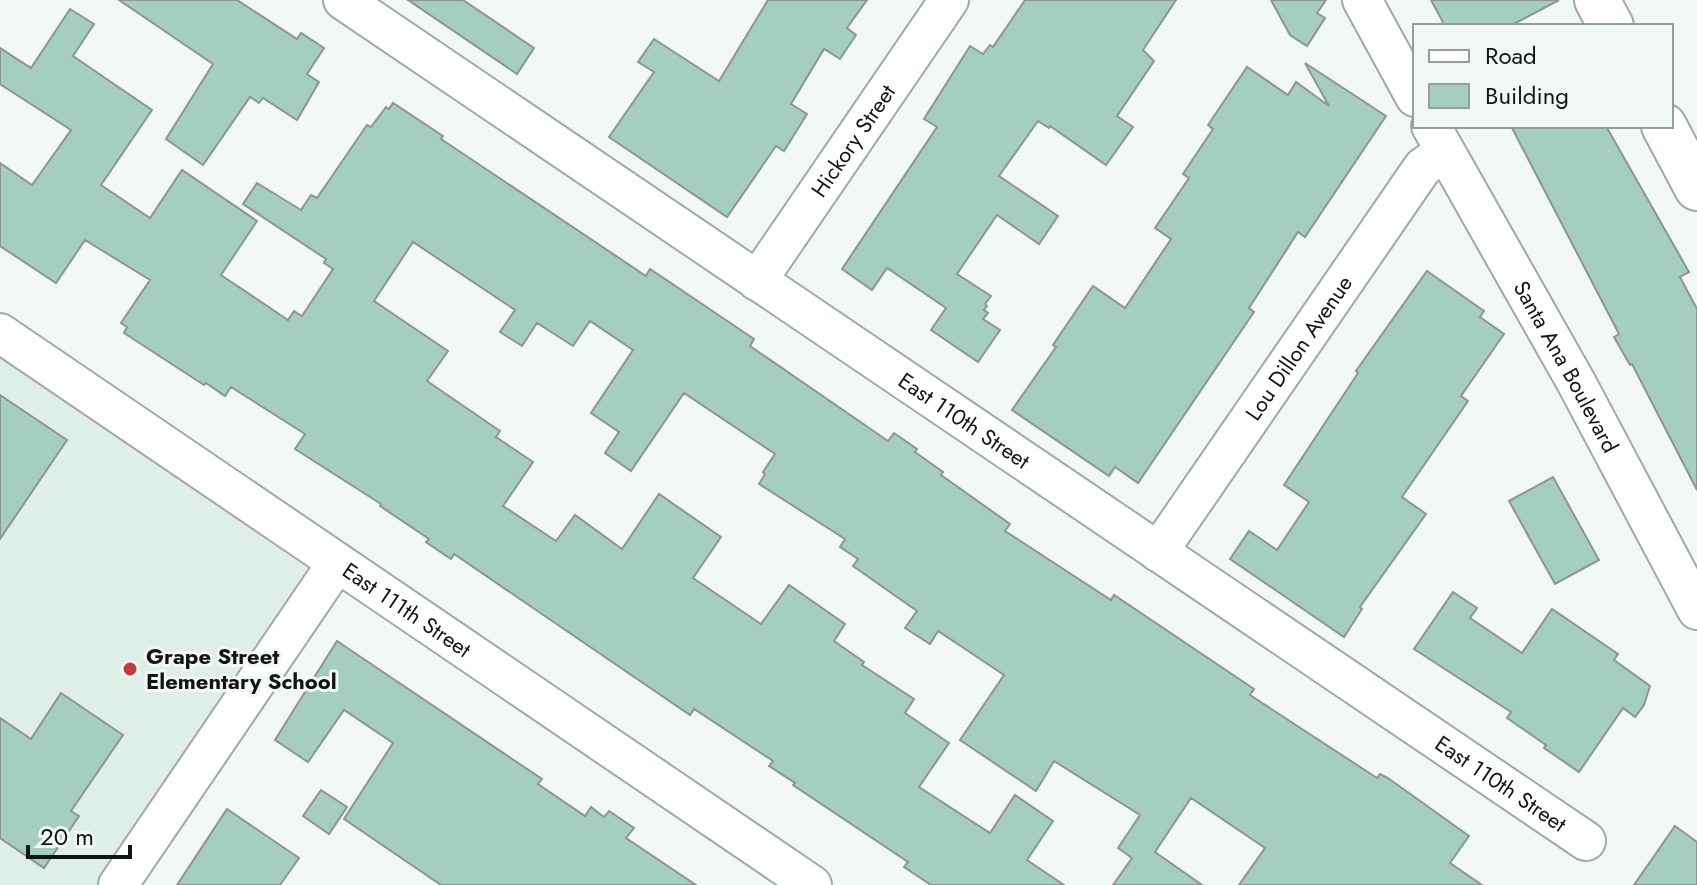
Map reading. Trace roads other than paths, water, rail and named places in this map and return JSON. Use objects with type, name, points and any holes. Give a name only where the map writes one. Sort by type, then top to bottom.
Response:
[{"type":"street","name":"Hickory Street","points":[[757,281],[949,0]]},
{"type":"street","points":[[1362,0],[1413,93]]},
{"type":"street","points":[[1597,0],[1610,24]]},
{"type":"street","name":"East 110th Street","points":[[354,3],[757,281],[1586,841]]},
{"type":"street","points":[[1665,128],[1697,188]]},
{"type":"street","name":"Lou Dillon Avenue","points":[[1158,552],[1423,167],[1438,139]]},
{"type":"street","name":"Santa Ana Boulevard","points":[[1438,139],[1576,382],[1697,610]]},
{"type":"street","name":"East 111th Street","points":[[0,333],[812,885]]},
{"type":"street","points":[[118,885],[337,563]]},
{"type":"place","name":"Grape Street Elementary School","points":[[130,669]]}]
